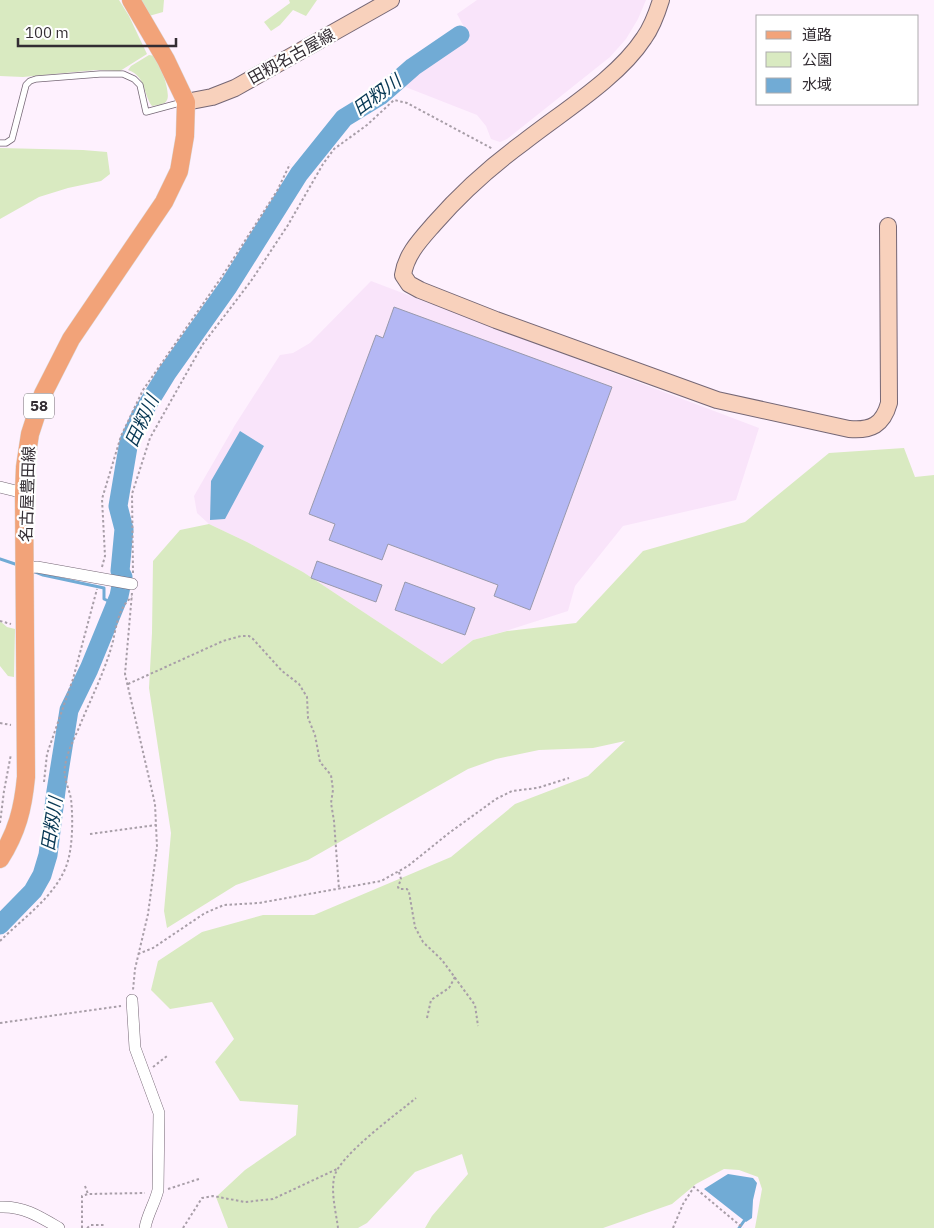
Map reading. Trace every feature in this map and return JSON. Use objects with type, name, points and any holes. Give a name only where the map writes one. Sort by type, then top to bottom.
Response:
[{"type":"main road","name":"名古屋豊田線","points":[[0,859],[12,840],[20,816],[26,777],[24,493],[25,467],[30,434],[43,394],[71,339],[164,202],[179,170],[185,136],[186,102],[166,60],[132,0]]},
{"type":"street","name":"田籾名古屋線","points":[[186,102],[212,97],[235,88],[391,0]]},
{"type":"street","points":[[661,0],[656,17],[645,38],[614,73],[502,158],[461,194],[420,241],[404,265],[403,275],[409,284],[496,320],[718,400],[849,429],[862,430],[880,422],[887,412],[889,402],[888,226]]},
{"type":"street","points":[[0,487],[24,493]]},
{"type":"street","points":[[25,568],[37,567],[100,583],[129,584]]},
{"type":"street","points":[[132,1000],[135,1048],[159,1113],[158,1191],[145,1228]]},
{"type":"street","points":[[0,1207],[23,1209],[37,1214],[58,1228]]},
{"type":"lane","points":[[0,143],[6,143],[12,138],[26,85],[30,81],[100,74],[123,74],[134,79],[140,85],[146,112],[186,102]]},
{"type":"path","points":[[0,1023],[122,1006],[132,1000],[135,969],[148,914],[157,847],[155,804],[125,674],[132,596],[129,584],[133,569],[132,494],[150,438],[203,344],[251,281],[288,225],[323,164],[334,149],[367,125],[394,100],[407,103],[492,148],[502,158]]},
{"type":"path","points":[[44,782],[47,754],[73,678],[100,583],[105,556],[102,499],[121,436],[142,390],[221,278],[277,191],[290,164]]},
{"type":"path","points":[[0,941],[50,892],[67,864],[70,847],[71,806],[65,766],[71,746],[108,657],[119,619],[128,600],[132,596]]},
{"type":"path","points":[[128,684],[223,641],[241,636],[249,636],[253,639],[282,671],[299,684],[307,697],[308,718],[315,735],[320,762],[331,775],[333,790],[331,803],[339,889]]},
{"type":"path","points":[[0,823],[12,748]]},
{"type":"path","points":[[138,954],[153,948],[204,913],[224,905],[259,903],[381,881],[399,872],[496,799],[512,792],[536,788],[569,778]]},
{"type":"path","points":[[90,834],[156,824]]},
{"type":"path","points":[[399,872],[401,879],[398,887],[399,889],[407,889],[409,892],[415,927],[423,942],[442,960],[475,1005],[478,1026]]},
{"type":"path","points":[[427,1018],[430,1000],[449,988],[455,977]]},
{"type":"path","points":[[144,1073],[167,1056]]},
{"type":"path","points":[[338,1228],[333,1189],[333,1178],[337,1169],[346,1157],[416,1098]]},
{"type":"path","points":[[183,1228],[202,1198],[213,1196],[245,1202],[273,1199],[337,1169]]},
{"type":"path","points":[[82,1228],[82,1196],[88,1194],[158,1191],[174,1188],[199,1179]]},
{"type":"path","points":[[85,1186],[88,1194]]},
{"type":"path","points":[[673,1228],[683,1204],[694,1187],[743,1228]]},
{"type":"path","points":[[87,1228],[90,1225],[104,1225]]},
{"type":"shaded area","points":[[477,0],[646,0],[638,19],[626,39],[610,57],[507,139],[500,142],[491,139],[486,126],[477,115],[403,86],[469,36],[457,14]]},
{"type":"shaded area","points":[[371,281],[759,428],[736,500],[623,526],[575,586],[568,611],[473,640],[442,664],[303,572],[209,524],[197,513],[194,496],[235,425],[280,355],[293,353],[310,343]]},
{"type":"green space","points":[[0,0],[119,0],[129,16],[147,54],[120,71],[96,70],[23,77],[0,76]]},
{"type":"green space","points":[[139,0],[164,0],[163,12],[149,16]]},
{"type":"green space","points":[[289,0],[317,0],[306,16],[293,10],[280,25],[271,31],[264,22],[290,3]]},
{"type":"green space","points":[[149,55],[155,56],[160,65],[168,91],[165,103],[152,106],[138,76],[128,70],[131,66]]},
{"type":"green space","points":[[0,148],[107,152],[110,174],[101,181],[39,197],[0,219]]},
{"type":"green space","points":[[904,448],[915,477],[934,475],[934,1228],[755,1228],[762,1189],[758,1177],[739,1170],[724,1169],[696,1184],[672,1204],[603,1228],[425,1228],[432,1216],[468,1174],[462,1154],[415,1172],[367,1223],[358,1228],[228,1228],[216,1197],[245,1170],[296,1135],[298,1105],[240,1101],[215,1062],[234,1039],[212,1002],[170,1009],[151,990],[158,961],[202,932],[263,915],[314,915],[451,857],[515,804],[588,776],[625,741],[593,748],[539,750],[496,759],[468,769],[308,860],[236,885],[167,928],[164,911],[171,833],[149,688],[153,561],[180,530],[209,524],[303,572],[442,664],[473,640],[507,631],[576,623],[643,551],[745,522],[829,453]]},
{"type":"green space","points":[[0,621],[7,627],[15,629],[14,677],[8,676],[0,666]]},
{"type":"water","points":[[240,431],[264,446],[225,519],[210,520],[211,481]]},
{"type":"water","points":[[728,1174],[753,1178],[757,1183],[753,1200],[752,1218],[746,1222],[704,1189]]},
{"type":"building","points":[[394,307],[612,387],[530,610],[494,596],[498,585],[388,544],[382,560],[329,540],[335,524],[309,514],[376,335],[383,338]]},
{"type":"building","points":[[317,561],[382,585],[376,602],[311,578]]},
{"type":"building","points":[[405,582],[475,608],[465,635],[395,610]]},
{"type":"waterway","name":"田籾川","points":[[0,925],[33,891],[42,875],[48,855],[69,710],[89,669],[119,596],[123,577],[120,571],[124,529],[118,506],[129,441],[140,417],[167,373],[228,287],[299,174],[344,118],[380,96],[413,67],[460,35]]},
{"type":"waterway","points":[[0,559],[18,565]]},
{"type":"waterway","points":[[33,571],[43,575],[104,588],[104,599],[115,604]]},
{"type":"waterway","points":[[739,1228],[744,1221]]}]
